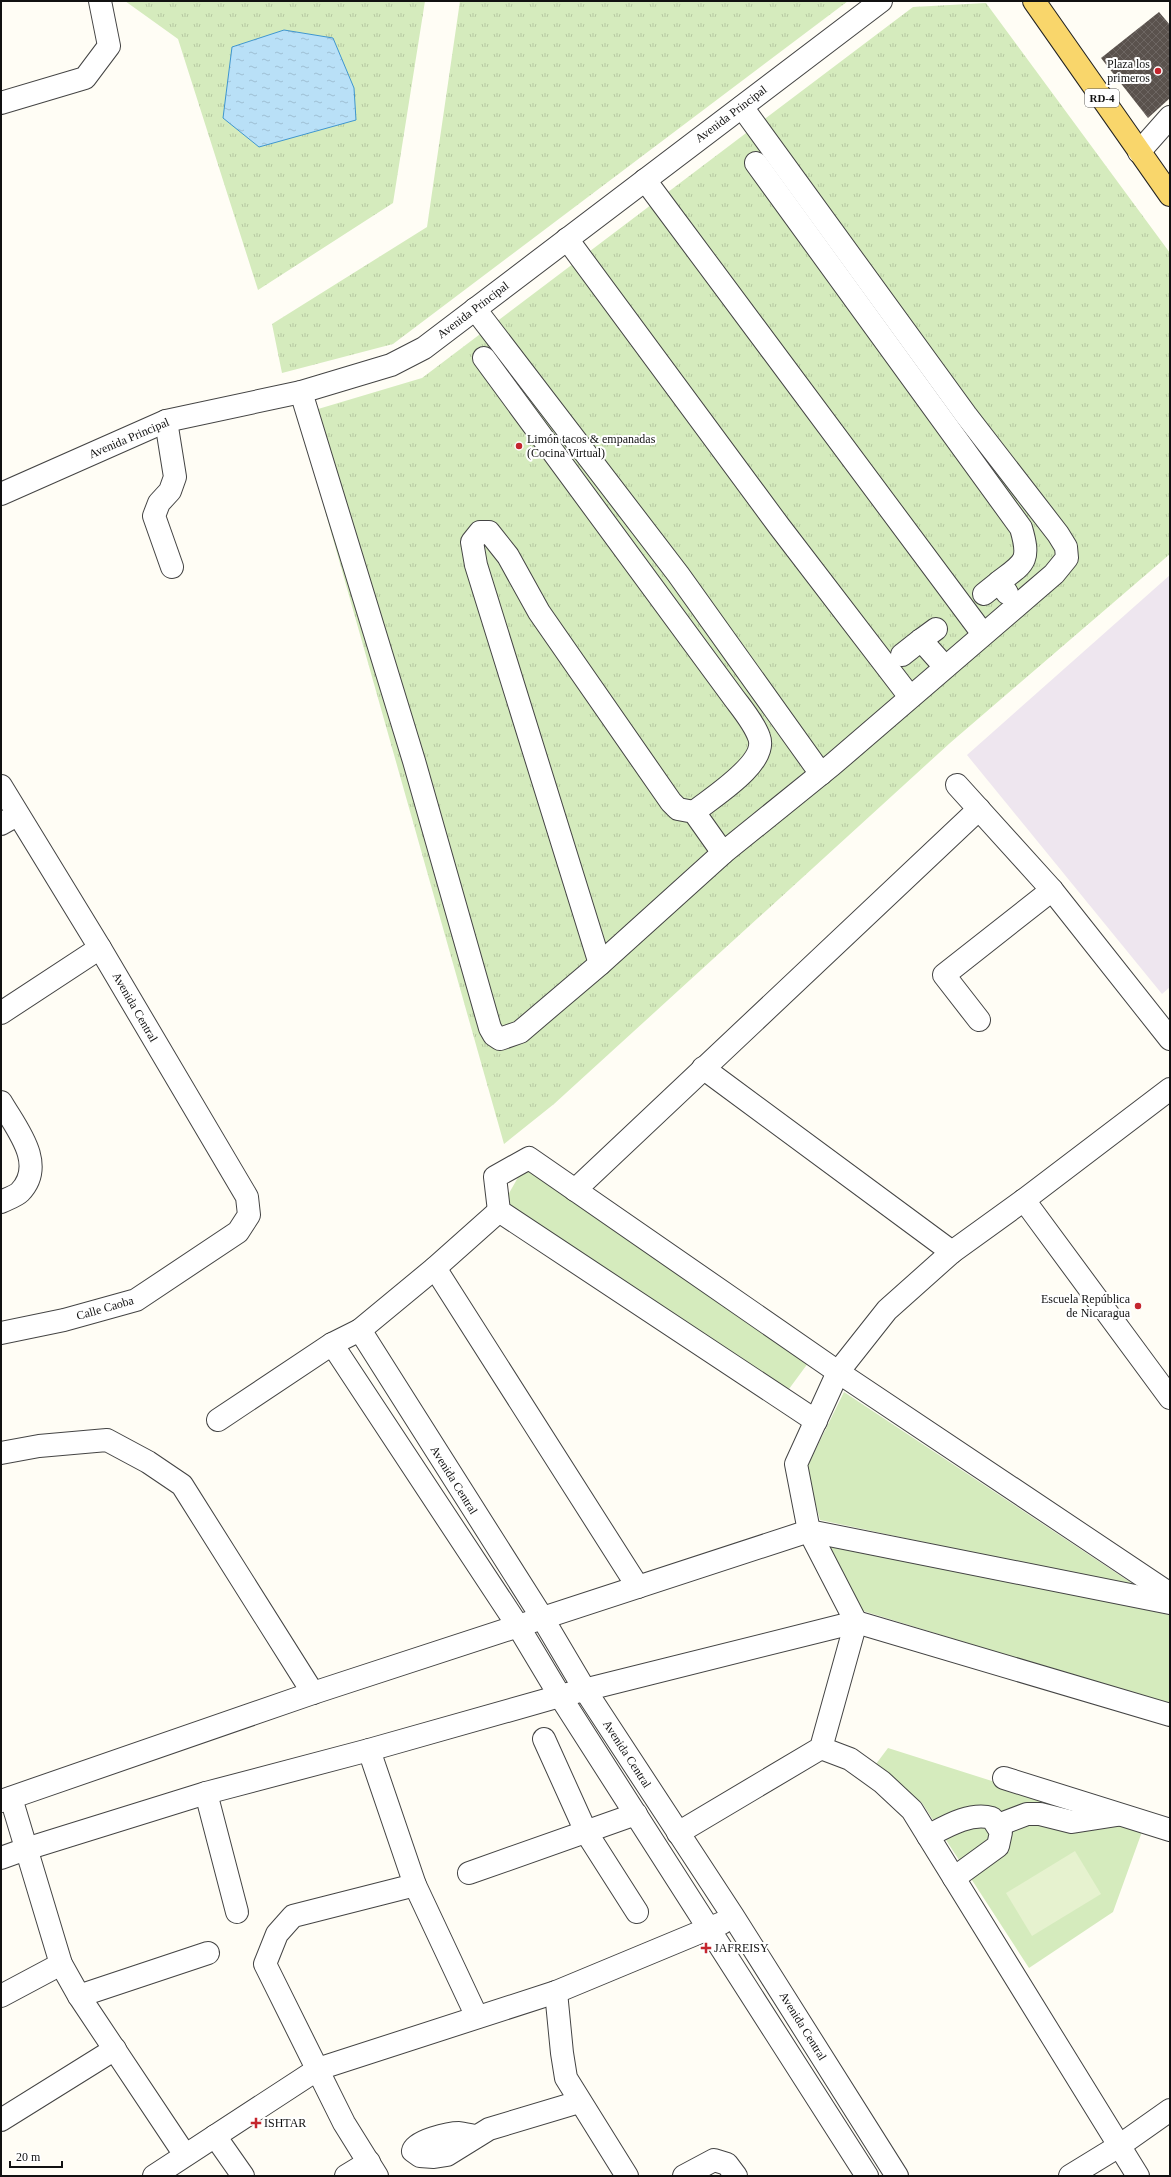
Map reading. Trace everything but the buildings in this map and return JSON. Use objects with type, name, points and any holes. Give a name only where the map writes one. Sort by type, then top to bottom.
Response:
[{"type":"main road","name":"RD-4","points":[[1034,1],[1170,195]]},
{"type":"street","points":[[1,103],[85,78],[109,46],[100,1]]},
{"type":"street","name":"Avenida Principal","points":[[1,494],[166,421],[301,392],[392,365],[424,348],[881,1]]},
{"type":"street","points":[[301,392],[414,761],[490,1028],[494,1035],[500,1039],[520,1032],[600,964],[723,853],[821,774],[1017,605],[1064,564],[1067,558],[1066,547],[1058,534],[966,415],[742,107]]},
{"type":"street","points":[[1139,152],[1170,117]]},
{"type":"street","points":[[756,163],[1021,528],[1026,542],[1025,559],[1022,565],[991,588],[1017,605]]},
{"type":"street","points":[[645,180],[983,634]]},
{"type":"street","points":[[567,239],[779,526],[910,696]]},
{"type":"street","points":[[474,309],[678,574],[821,774]]},
{"type":"street","points":[[484,358],[729,692],[760,737],[761,744],[759,752],[752,766],[694,812]]},
{"type":"street","points":[[166,421],[175,477],[170,491],[159,503],[154,516],[172,567]]},
{"type":"street","points":[[600,964],[476,565],[472,542],[480,532],[489,532],[508,556],[539,612],[670,802],[678,809],[694,812],[723,853]]},
{"type":"street","points":[[902,655],[929,635],[945,667]]},
{"type":"street","points":[[957,785],[1052,890],[1170,1039]]},
{"type":"street","name":"Avenida Central","points":[[1,786],[9,819],[100,948],[247,1197],[249,1215],[238,1232]]},
{"type":"street","points":[[576,1190],[703,1068],[979,809]]},
{"type":"street","points":[[979,1020],[944,975],[1052,890]]},
{"type":"street","points":[[1,1013],[100,948]]},
{"type":"street","points":[[703,1068],[952,1252]]},
{"type":"street","points":[[678,1833],[821,1748],[856,1622],[809,1531],[796,1464],[838,1372],[887,1310],[952,1252],[1024,1200],[1170,1089]]},
{"type":"street","points":[[1,1102],[30,1153],[32,1170],[20,1193],[1,1202]]},
{"type":"street","points":[[816,1421],[499,1211],[495,1177],[529,1158],[838,1372],[1170,1594]]},
{"type":"street","points":[[1024,1200],[1169,1394]]},
{"type":"street","points":[[218,1420],[332,1344],[360,1330],[435,1268],[499,1211]]},
{"type":"street","name":"Calle Caoba","points":[[1,1333],[64,1320],[136,1300],[238,1232]]},
{"type":"street","points":[[435,1268],[638,1587]]},
{"type":"street","name":"Avenida Central","points":[[360,1330],[543,1619],[585,1690],[733,1916],[897,2176]]},
{"type":"street","points":[[332,1344],[518,1626],[560,1696],[867,2176]]},
{"type":"street","points":[[1,1453],[39,1446],[107,1440],[148,1462],[182,1485],[313,1693]]},
{"type":"street","points":[[185,2155],[115,2050],[61,1964],[26,1849],[6,1800],[313,1693],[809,1531],[1170,1603]]},
{"type":"street","points":[[1,1858],[206,1793],[369,1750],[560,1696],[856,1622],[1170,1715]]},
{"type":"street","points":[[544,1739],[586,1832],[637,1912]]},
{"type":"street","points":[[821,1748],[850,1759],[882,1782],[912,1810],[1118,2146],[1138,2176]]},
{"type":"street","points":[[369,1750],[415,1885],[477,2017]]},
{"type":"street","points":[[1004,1778],[1170,1830]]},
{"type":"street","points":[[206,1793],[237,1912]]},
{"type":"street","points":[[469,1873],[636,1814]]},
{"type":"street","points":[[998,1825],[1027,1814],[1040,1814],[1072,1822],[1122,1815]]},
{"type":"street","points":[[928,1836],[956,1822],[979,1817],[992,1818],[998,1825],[1002,1832],[998,1846],[954,1878]]},
{"type":"street","points":[[346,2176],[373,2169],[344,2123],[265,1964],[277,1934],[293,1916],[415,1885]]},
{"type":"street","points":[[154,2176],[318,2069],[556,1992],[710,1929],[733,1916]]},
{"type":"street","points":[[80,1996],[208,1953]]},
{"type":"street","points":[[1,1996],[61,1964]]},
{"type":"street","points":[[556,1992],[566,2078],[579,2102],[627,2176]]},
{"type":"street","points":[[1,2120],[115,2050]]},
{"type":"street","points":[[475,2136],[489,2129],[579,2102]]},
{"type":"street","points":[[1070,2176],[1118,2146],[1170,2110]]},
{"type":"street","points":[[215,2136],[243,2176]]},
{"type":"street","points":[[684,2176],[714,2160],[727,2164],[736,2176]]},
{"type":"shaded area","points":[[1170,575],[1170,987],[1162,994],[967,755]]},
{"type":"green space","points":[[125,1],[425,1],[393,203],[258,290],[178,39]]},
{"type":"green space","points":[[460,1],[848,1],[393,344],[282,373],[272,324],[427,227]]},
{"type":"green space","points":[[986,3],[1170,253],[1170,554],[950,743],[554,1104],[504,1144],[298,415],[422,378],[913,7]]},
{"type":"green space","points":[[529,1158],[814,1355],[789,1389],[784,1400],[499,1211]]},
{"type":"green space","points":[[844,1392],[1139,1588],[820,1520],[806,1469]]},
{"type":"green space","points":[[828,1543],[1170,1615],[1170,1705],[863,1611]]},
{"type":"green space","points":[[888,1748],[1143,1829],[1113,1912],[1029,1968],[922,1803],[876,1764]]},
{"type":"green space","points":[[1075,1851],[1101,1894],[1032,1936],[1006,1893]]},
{"type":"water","points":[[284,30],[333,38],[354,88],[356,120],[259,147],[223,118],[232,47]]},
{"type":"place","name":"Plaza los primeros","points":[[1158,71]]},
{"type":"place","name":"Limón tacos & empanadas (Cocina Virtual)","points":[[519,446]]},
{"type":"place","name":"Escuela República de Nicaragua","points":[[1138,1306]]},
{"type":"place","name":"JAFREISY","points":[[706,1948]]},
{"type":"place","name":"ISHTAR","points":[[256,2123]]}]
